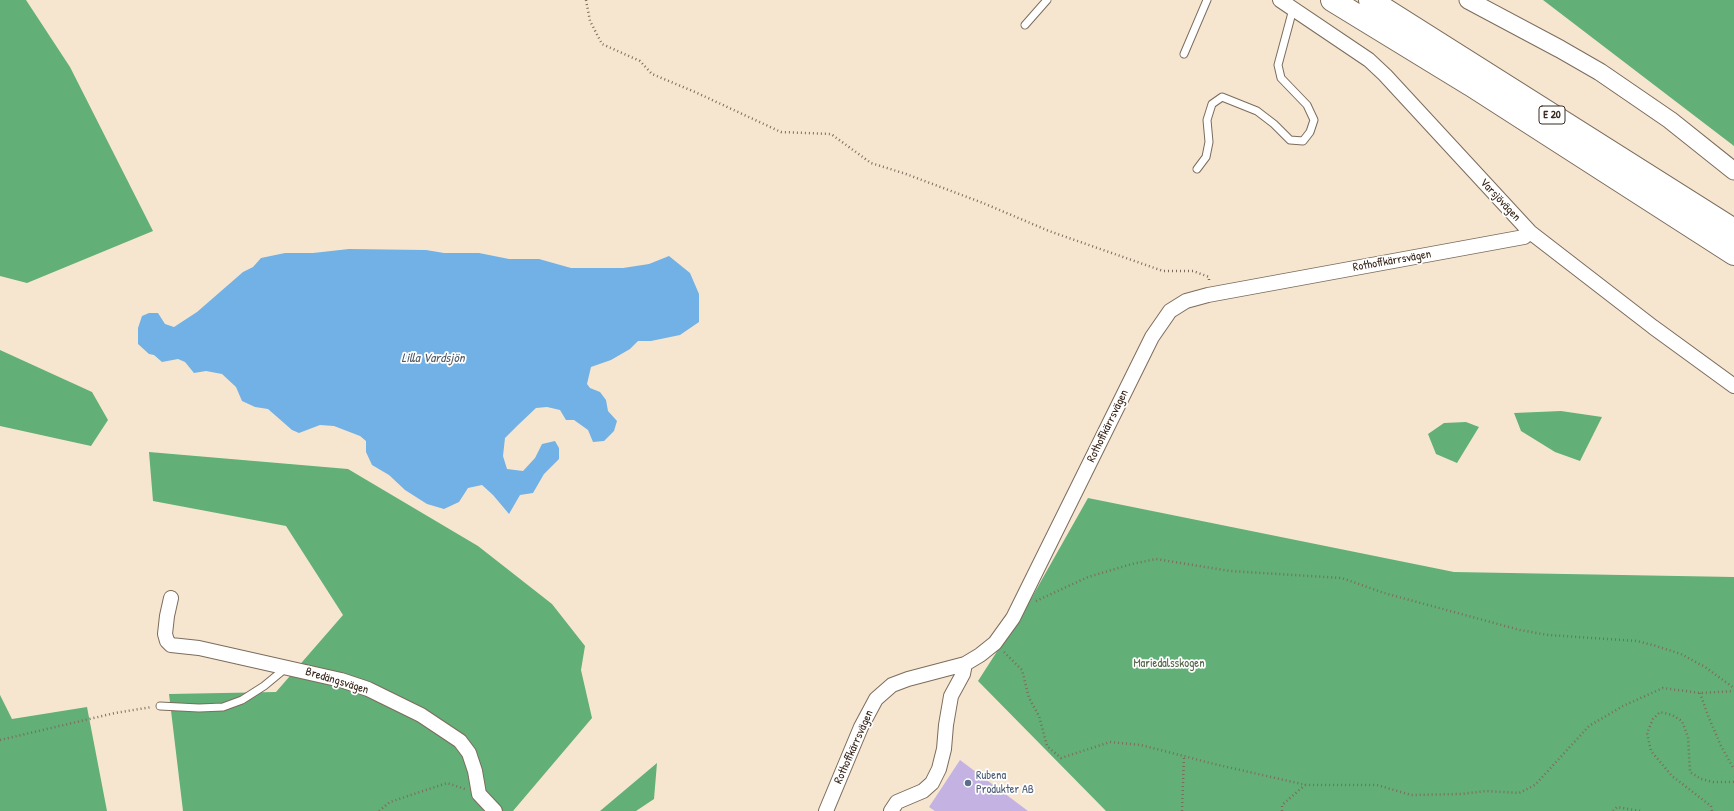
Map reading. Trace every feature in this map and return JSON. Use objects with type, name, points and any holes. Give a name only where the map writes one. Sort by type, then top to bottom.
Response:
[{"type":"highway","name":"E 20","points":[[1332,0],[1471,85],[1734,254]]},
{"type":"highway","name":"E 20","points":[[1370,0],[1734,230]]},
{"type":"street","name":"Varsjövägen","points":[[1280,0],[1369,60],[1385,75],[1530,232],[1653,327],[1734,386]]},
{"type":"street","points":[[1468,0],[1600,72],[1670,120],[1734,171]]},
{"type":"street","name":"Rothoffkärrsvägen","points":[[826,811],[861,727],[876,699],[892,685],[908,679],[965,664],[980,655],[995,643],[1013,618],[1152,337],[1161,322],[1178,304],[1208,295],[1524,237],[1530,232]]},
{"type":"street","name":"Bredängsvägen","points":[[171,598],[165,634],[167,641],[171,645],[199,648],[287,667],[341,680],[368,689],[421,715],[460,741],[469,753],[475,771],[479,794]]},
{"type":"street","points":[[891,811],[897,802],[923,790],[932,783],[944,749],[951,696],[963,674],[965,664]]},
{"type":"street","points":[[479,794],[495,811]]},
{"type":"lane","points":[[1025,25],[1046,0]]},
{"type":"lane","points":[[1184,54],[1207,0]]},
{"type":"lane","points":[[1197,169],[1206,157],[1209,142],[1207,120],[1212,104],[1222,97],[1257,111],[1274,124],[1290,140],[1303,141],[1310,132],[1314,120],[1307,105],[1281,78],[1278,65],[1293,9]]},
{"type":"lane","points":[[160,706],[199,708],[223,707],[248,697],[287,667]]},
{"type":"path","points":[[586,0],[590,21],[602,44],[640,61],[652,74],[695,92],[781,132],[830,134],[871,163],[906,174],[982,202],[1049,231],[1163,271],[1193,271],[1209,277],[1208,295]]},
{"type":"path","points":[[1034,602],[1088,577],[1132,564],[1156,559],[1230,572],[1342,578],[1384,593],[1520,630],[1548,635],[1637,641],[1656,646],[1681,654],[1705,667],[1734,689]]},
{"type":"path","points":[[995,643],[1022,670],[1029,698],[1039,716],[1047,746],[1060,758],[1110,742],[1142,745],[1306,785],[1377,785],[1412,795],[1461,794],[1486,791],[1519,793],[1535,785],[1589,726],[1622,706],[1663,688],[1700,693],[1734,689]]},
{"type":"path","points":[[1700,693],[1721,746],[1734,769]]},
{"type":"path","points":[[0,740],[114,713],[160,706]]},
{"type":"path","points":[[1712,811],[1711,806],[1672,776],[1651,751],[1647,733],[1653,719],[1660,712],[1672,715],[1682,721],[1688,737],[1690,772],[1701,779],[1713,782],[1734,782]]},
{"type":"path","points":[[1182,811],[1184,756]]},
{"type":"path","points":[[378,811],[390,802],[447,783],[479,794]]},
{"type":"path","points":[[1282,811],[1282,805],[1306,785]]},
{"type":"path","points":[[1613,811],[1617,807],[1636,809],[1640,811]]},
{"type":"green space","points":[[0,0],[26,0],[70,67],[153,231],[27,283],[0,276]]},
{"type":"green space","points":[[1543,0],[1734,0],[1734,146]]},
{"type":"green space","points":[[0,350],[92,392],[108,420],[91,446],[0,426]]},
{"type":"green space","points":[[1561,411],[1602,417],[1580,461],[1555,452],[1521,431],[1514,413]]},
{"type":"green space","points":[[1466,422],[1479,427],[1457,463],[1436,454],[1428,434],[1444,423]]},
{"type":"green space","points":[[149,452],[348,469],[478,546],[552,604],[585,646],[581,670],[592,718],[513,811],[183,811],[169,694],[276,692],[343,615],[286,526],[153,501]]},
{"type":"green space","name":"Mariedalsskogen","points":[[1088,498],[1454,572],[1734,577],[1734,811],[1106,811],[978,681],[1032,597]]},
{"type":"green space","points":[[0,695],[12,719],[87,707],[107,811],[0,811]]},
{"type":"green space","points":[[657,763],[654,799],[636,811],[600,811]]},
{"type":"water","name":"Lilla Vardsjön","points":[[349,249],[426,250],[444,253],[479,253],[509,259],[539,259],[571,268],[623,268],[649,264],[669,256],[690,273],[699,294],[699,322],[680,335],[651,341],[638,341],[630,349],[611,360],[591,367],[587,384],[590,388],[600,392],[606,400],[608,411],[617,421],[614,431],[604,441],[593,442],[588,430],[574,420],[566,420],[560,410],[547,407],[536,408],[505,438],[503,456],[507,469],[523,471],[535,458],[542,444],[555,441],[559,448],[559,459],[544,474],[533,493],[520,495],[509,514],[493,495],[482,485],[468,488],[459,502],[444,509],[427,504],[405,490],[389,475],[372,465],[366,452],[366,441],[360,436],[334,426],[320,425],[299,433],[292,430],[268,409],[255,407],[242,401],[236,387],[222,374],[206,371],[194,373],[185,362],[178,359],[162,362],[154,355],[149,354],[138,344],[138,328],[142,316],[149,313],[158,313],[165,324],[174,327],[197,312],[243,272],[253,267],[261,258],[285,253],[313,253]]},
{"type":"building","name":"Rubena Produkter AB","points":[[960,760],[1028,811],[935,811],[929,807]]},
{"type":"place","name":"Rubena Produkter AB","points":[[968,783]]}]
